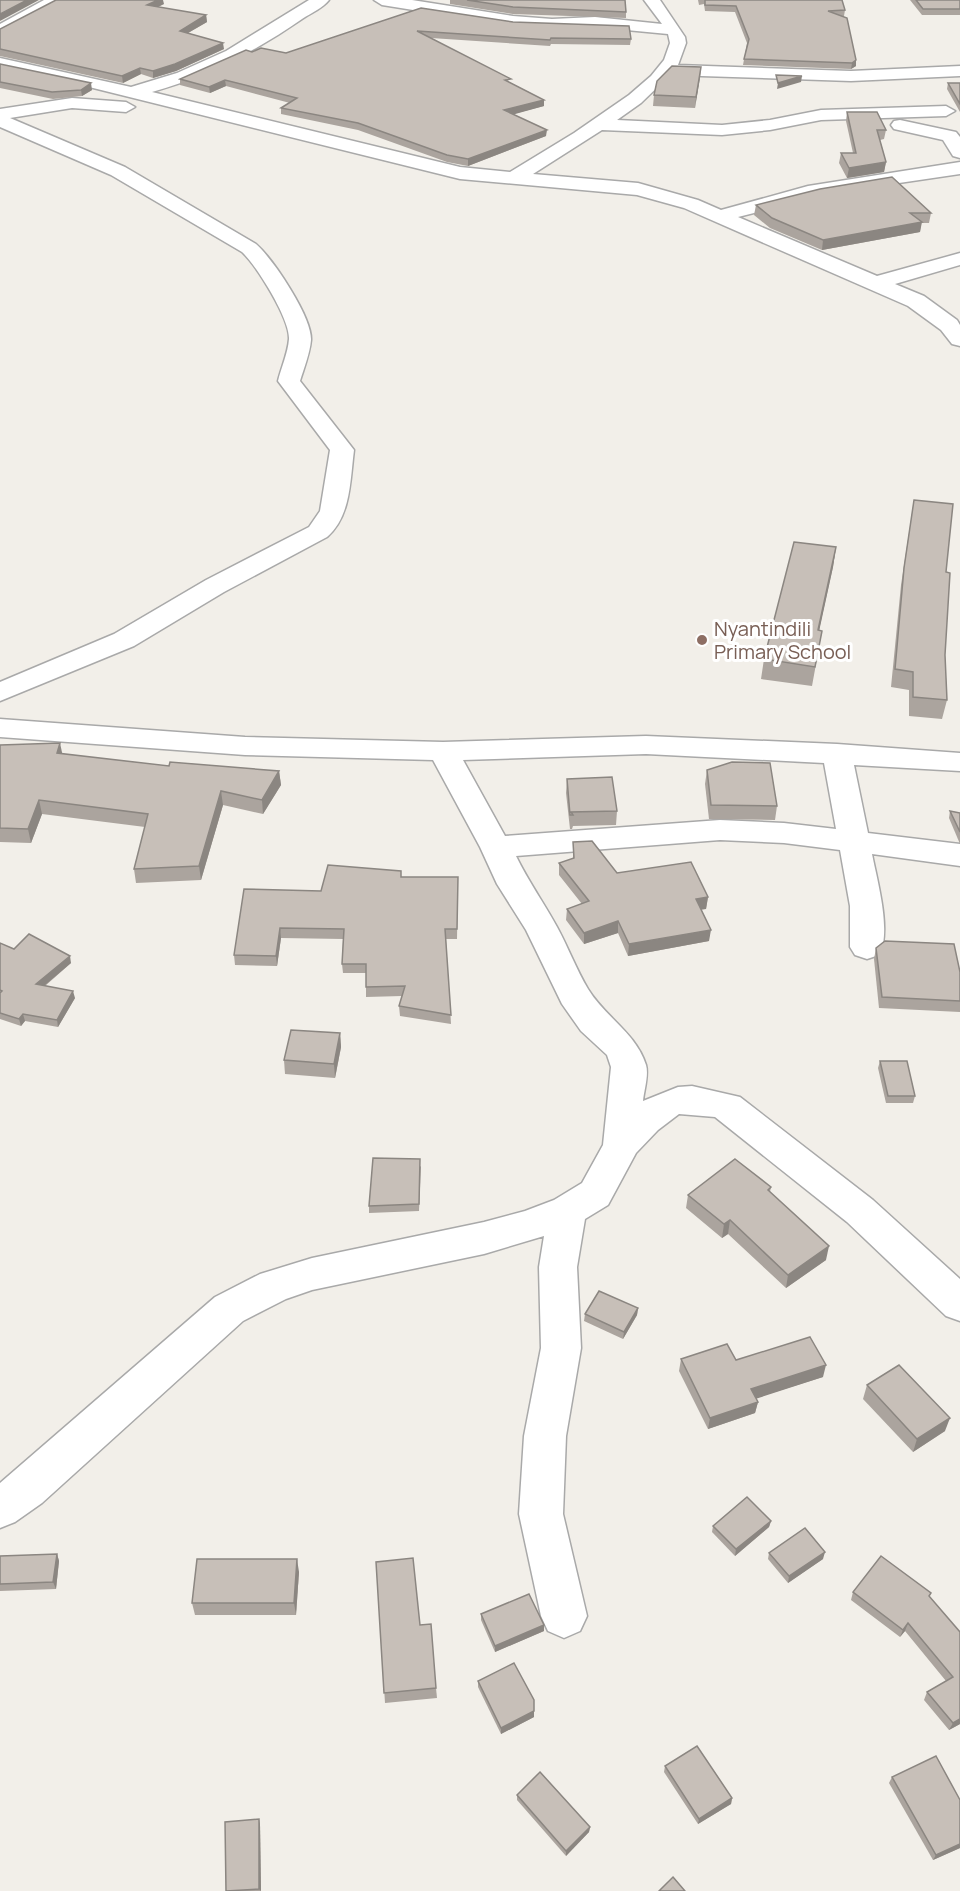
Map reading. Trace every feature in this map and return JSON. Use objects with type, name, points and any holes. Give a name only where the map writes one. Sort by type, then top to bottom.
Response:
[{"type":"street","points":[[0,31],[56,0]]},
{"type":"street","points":[[133,92],[173,79],[261,39],[321,0]]},
{"type":"street","points":[[382,0],[513,21],[552,24],[595,22],[674,30]]},
{"type":"street","points":[[513,178],[545,156],[601,125],[640,94],[671,63],[677,50],[674,30],[652,0]]},
{"type":"street","points":[[0,63],[133,92],[460,172],[639,189],[691,204],[877,283],[935,313],[960,339]]},
{"type":"street","points":[[664,70],[842,76],[960,71]]},
{"type":"street","points":[[0,114],[72,104],[206,110]]},
{"type":"street","points":[[601,125],[722,130],[770,125],[813,115],[946,111]]},
{"type":"street","points":[[884,113],[902,127],[951,136],[960,152]]},
{"type":"street","points":[[0,120],[118,171],[216,227],[249,248],[261,259],[280,289],[299,332],[300,340],[289,381],[338,443],[342,458],[333,511],[327,524],[318,532],[215,586],[124,640],[0,692]]},
{"type":"street","points":[[719,217],[745,207],[819,191],[960,168]]},
{"type":"street","points":[[877,283],[960,259]]},
{"type":"street","points":[[0,728],[245,746],[443,751],[646,745],[772,748],[960,762]]},
{"type":"street","points":[[443,751],[496,847],[513,884],[541,928],[574,995],[593,1022],[621,1048],[629,1067],[621,1145]]},
{"type":"street","points":[[837,753],[866,906],[867,947]]},
{"type":"street","points":[[496,847],[720,830],[853,841],[960,855]]},
{"type":"street","points":[[0,1508],[27,1489],[229,1309],[273,1286],[312,1274],[484,1238],[531,1225],[567,1211],[595,1194],[621,1145],[655,1109],[680,1098],[701,1098],[726,1107],[860,1210],[960,1304]]},
{"type":"street","points":[[564,1616],[541,1514],[545,1436],[561,1348],[558,1267],[567,1211]]},
{"type":"building","points":[[0,0],[27,0],[0,14]]},
{"type":"building","points":[[56,0],[158,0],[147,5],[206,15],[180,31],[223,43],[175,64],[153,71],[140,68],[122,76],[0,49],[0,29]]},
{"type":"building","points":[[467,0],[625,0],[626,12],[513,7]]},
{"type":"building","points":[[705,0],[842,0],[845,10],[828,11],[847,18],[856,60],[852,63],[744,59],[749,39],[736,6],[705,5]]},
{"type":"building","points":[[916,0],[960,0],[960,9],[923,9]]},
{"type":"building","points":[[421,8],[513,22],[629,26],[631,39],[551,38],[550,40],[417,31],[511,79],[505,80],[544,100],[504,110],[547,130],[468,159],[447,155],[358,123],[281,108],[297,98],[225,80],[209,87],[180,79],[246,50],[252,52],[261,48],[286,53]]},
{"type":"building","points":[[0,64],[91,83],[81,90],[52,92],[0,82]]},
{"type":"building","points":[[672,66],[701,67],[696,97],[654,95],[657,81]]},
{"type":"building","points":[[776,75],[802,76],[778,83]]},
{"type":"building","points":[[948,83],[960,83],[960,104]]},
{"type":"building","points":[[847,112],[877,112],[886,130],[877,130],[886,162],[849,168],[841,153],[856,153]]},
{"type":"building","points":[[892,177],[931,213],[910,213],[922,222],[823,240],[772,218],[756,205],[820,189]]},
{"type":"building","points":[[914,500],[953,504],[946,572],[950,573],[945,655],[947,700],[913,697],[913,672],[895,669],[904,568]]},
{"type":"building","points":[[794,542],[836,547],[818,630],[822,631],[815,667],[764,659]]},
{"type":"building","points":[[60,743],[57,753],[169,766],[170,762],[279,771],[262,800],[221,791],[199,866],[134,869],[148,814],[39,800],[28,829],[0,828],[0,745]]},
{"type":"building","points":[[732,762],[770,763],[777,806],[711,805],[707,770]]},
{"type":"building","points":[[612,777],[617,811],[571,812],[573,815],[570,815],[567,779]]},
{"type":"building","points":[[950,811],[960,813],[960,832]]},
{"type":"building","points":[[592,841],[617,873],[691,862],[708,897],[696,899],[711,930],[629,944],[618,921],[584,933],[567,909],[589,901],[559,863],[574,858],[573,842]]},
{"type":"building","points":[[328,865],[401,871],[401,877],[458,877],[457,929],[445,929],[451,1015],[399,1006],[405,986],[366,987],[366,964],[342,964],[344,929],[280,928],[276,956],[234,955],[244,889],[321,891]]},
{"type":"building","points":[[29,934],[70,956],[36,984],[73,991],[57,1020],[23,1014],[19,1019],[0,1013],[0,993],[2,991],[0,990],[0,943],[14,949]]},
{"type":"building","points":[[885,941],[954,944],[960,972],[960,1001],[882,997],[876,948]]},
{"type":"building","points":[[291,1030],[340,1033],[334,1064],[284,1060]]},
{"type":"building","points":[[880,1061],[907,1061],[915,1096],[888,1096]]},
{"type":"building","points":[[373,1158],[420,1159],[419,1204],[369,1206]]},
{"type":"building","points":[[735,1159],[771,1187],[768,1190],[829,1246],[788,1275],[730,1220],[724,1224],[688,1195]]},
{"type":"building","points":[[599,1291],[638,1308],[624,1332],[585,1314]]},
{"type":"building","points":[[810,1337],[826,1365],[751,1389],[758,1402],[710,1418],[681,1359],[727,1344],[736,1360]]},
{"type":"building","points":[[899,1365],[950,1418],[917,1439],[867,1385]]},
{"type":"building","points":[[747,1497],[771,1521],[736,1549],[713,1526]]},
{"type":"building","points":[[805,1528],[825,1552],[789,1576],[769,1553]]},
{"type":"building","points":[[57,1554],[53,1582],[0,1584],[0,1556]]},
{"type":"building","points":[[881,1556],[931,1593],[929,1596],[960,1632],[960,1719],[953,1723],[927,1692],[953,1677],[908,1623],[903,1630],[853,1592]]},
{"type":"building","points":[[413,1558],[420,1625],[431,1624],[436,1688],[384,1693],[376,1562]]},
{"type":"building","points":[[197,1559],[297,1559],[294,1603],[192,1603]]},
{"type":"building","points":[[529,1594],[544,1625],[495,1646],[481,1614]]},
{"type":"building","points":[[514,1663],[534,1700],[534,1711],[501,1728],[478,1681]]},
{"type":"building","points":[[697,1746],[732,1798],[699,1819],[665,1766]]},
{"type":"building","points":[[936,1756],[960,1800],[960,1844],[936,1855],[892,1777]]},
{"type":"building","points":[[540,1772],[590,1827],[566,1851],[517,1795]]},
{"type":"building","points":[[259,1819],[259,1889],[226,1891],[225,1822]]},
{"type":"building","points":[[673,1877],[685,1891],[659,1891]]},
{"type":"place","name":"Nyantindili Primary School","points":[[702,640]]}]
